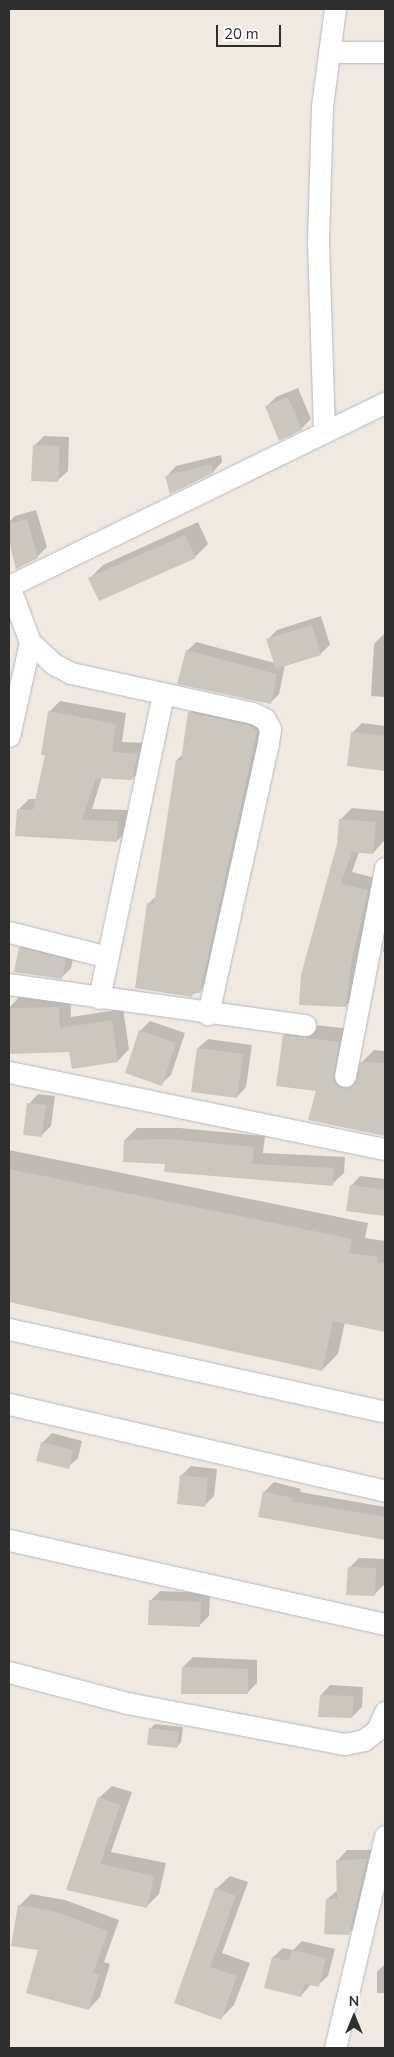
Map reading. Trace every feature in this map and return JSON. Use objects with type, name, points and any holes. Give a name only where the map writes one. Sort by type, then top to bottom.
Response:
[{"type":"street","points":[[324,432],[318,241],[322,106],[335,9]]},
{"type":"street","points":[[329,52],[385,52]]},
{"type":"street","points":[[208,1014],[270,729],[265,719],[253,713],[71,673],[54,664],[30,642],[9,586],[385,403]]},
{"type":"street","points":[[9,736],[30,642]]},
{"type":"street","points":[[99,998],[163,694]]},
{"type":"street","points":[[345,1076],[385,868]]},
{"type":"street","points":[[9,932],[108,957]]},
{"type":"street","points":[[9,984],[208,1014],[305,1025]]},
{"type":"street","points":[[9,1072],[385,1149]]},
{"type":"street","points":[[9,1329],[385,1412]]},
{"type":"street","points":[[9,1404],[385,1491]]},
{"type":"street","points":[[9,1540],[385,1624]]},
{"type":"street","points":[[9,1672],[127,1703],[344,1744],[364,1740],[377,1730],[385,1712]]},
{"type":"street","points":[[335,2048],[385,1836]]},
{"type":"building","points":[[288,397],[302,430],[279,441],[265,406]]},
{"type":"building","points":[[33,445],[60,446],[58,482],[31,481]]},
{"type":"building","points":[[211,464],[213,473],[170,494],[165,476]]},
{"type":"building","points":[[27,519],[38,558],[16,569],[9,542],[9,524]]},
{"type":"building","points":[[185,535],[196,558],[99,601],[88,578]]},
{"type":"building","points":[[312,625],[321,655],[276,669],[266,639]]},
{"type":"building","points":[[186,650],[277,674],[271,704],[177,684]]},
{"type":"building","points":[[48,711],[116,724],[112,752],[138,754],[132,780],[96,778],[82,820],[118,821],[117,842],[15,836],[17,809],[33,810],[45,755],[41,755]]},
{"type":"building","points":[[188,712],[249,725],[257,731],[200,993],[193,992],[192,997],[135,988],[147,903],[154,904],[176,760],[181,760]]},
{"type":"building","points":[[351,732],[385,736],[385,771],[347,766]]},
{"type":"building","points":[[339,819],[376,822],[373,854],[352,852],[341,884],[368,890],[351,964],[346,1007],[299,1005],[301,975],[337,844]]},
{"type":"building","points":[[19,947],[66,959],[62,979],[14,972]]},
{"type":"building","points":[[59,1007],[60,1028],[112,1020],[118,1062],[72,1069],[69,1052],[9,1054],[9,1008]]},
{"type":"building","points":[[139,1030],[176,1043],[162,1086],[125,1073]]},
{"type":"building","points":[[283,1035],[339,1042],[333,1080],[342,1088],[355,1084],[360,1062],[385,1063],[385,1136],[308,1120],[316,1091],[276,1086]]},
{"type":"building","points":[[197,1048],[243,1054],[237,1098],[191,1092]]},
{"type":"building","points":[[27,1103],[46,1105],[42,1137],[23,1135]]},
{"type":"building","points":[[168,1139],[254,1147],[252,1164],[334,1168],[333,1186],[164,1172],[165,1164],[123,1162],[124,1140]]},
{"type":"building","points":[[9,1169],[352,1239],[349,1253],[378,1257],[377,1263],[385,1263],[385,1332],[333,1321],[322,1371],[9,1302]]},
{"type":"building","points":[[350,1185],[385,1190],[385,1216],[346,1211]]},
{"type":"building","points":[[41,1442],[73,1450],[69,1469],[36,1461]]},
{"type":"building","points":[[180,1475],[208,1478],[205,1507],[177,1504]]},
{"type":"building","points":[[263,1491],[292,1498],[291,1501],[385,1517],[385,1540],[258,1517]]},
{"type":"building","points":[[348,1567],[376,1568],[375,1596],[346,1595]]},
{"type":"building","points":[[149,1600],[201,1602],[200,1627],[148,1625]]},
{"type":"building","points":[[182,1667],[248,1669],[248,1694],[181,1694]]},
{"type":"building","points":[[320,1695],[354,1696],[352,1718],[318,1717]]},
{"type":"building","points":[[149,1728],[179,1732],[177,1748],[147,1745]]},
{"type":"building","points":[[98,1797],[120,1805],[100,1864],[154,1876],[147,1908],[66,1890]]},
{"type":"building","points":[[367,1859],[349,1935],[324,1934],[326,1899],[337,1899],[336,1860]]},
{"type":"building","points":[[215,1888],[236,1896],[210,1967],[237,1976],[221,2020],[174,2003]]},
{"type":"building","points":[[18,1905],[53,1911],[108,1931],[93,1973],[99,1975],[89,2010],[26,1993],[38,1950],[11,1946]]},
{"type":"building","points":[[292,1950],[326,1958],[319,1987],[305,1984],[301,1997],[264,1988],[272,1957],[289,1961]]}]
